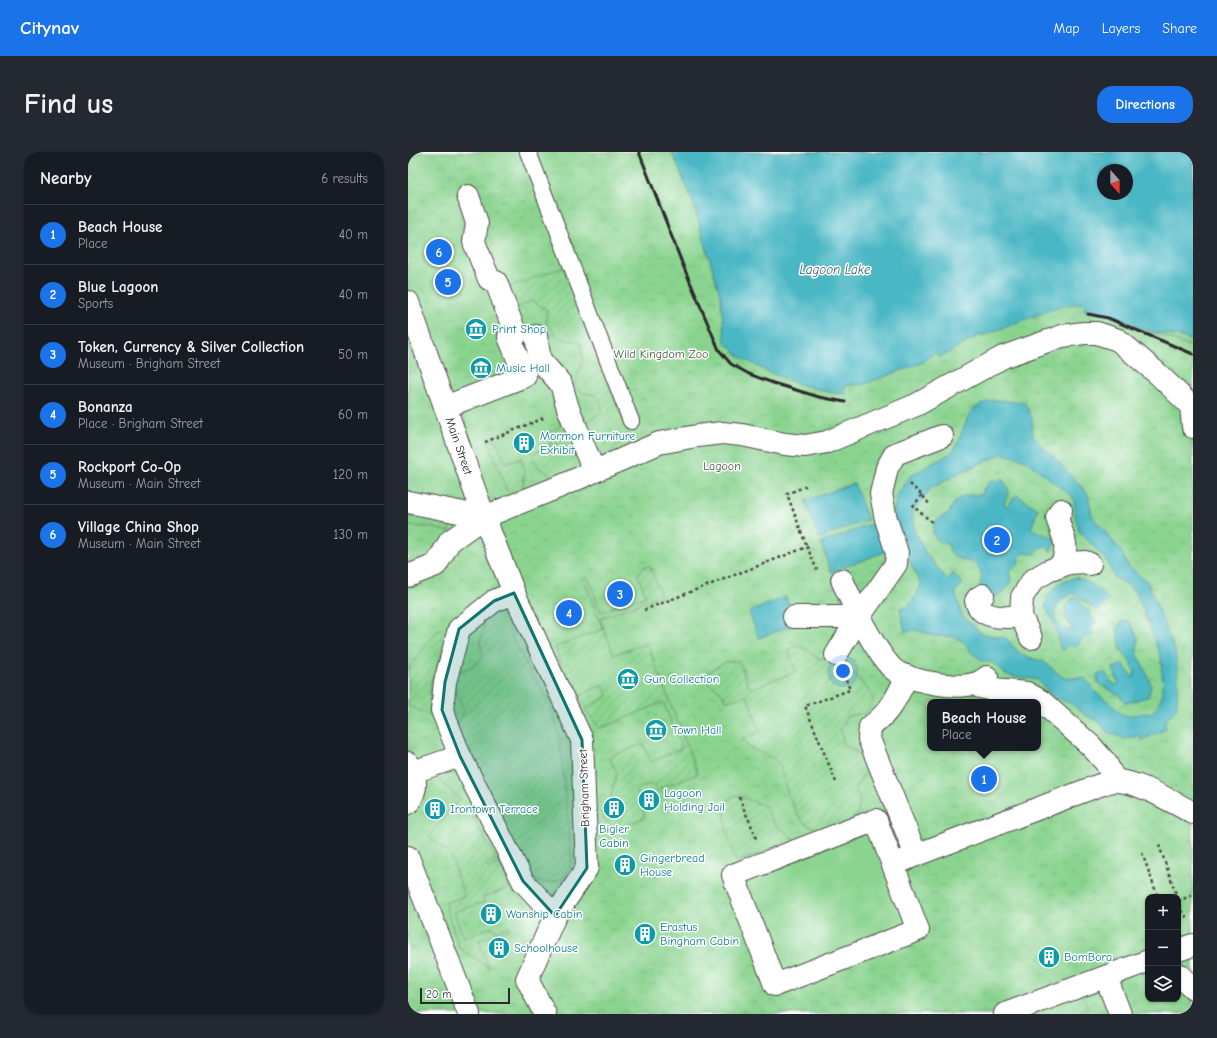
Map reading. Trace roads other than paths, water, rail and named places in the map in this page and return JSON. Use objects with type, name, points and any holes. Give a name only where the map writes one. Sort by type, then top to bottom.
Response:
[{"type":"street","points":[[445,407],[525,376],[509,337],[516,335],[496,282],[489,279],[474,242],[477,223],[468,196]]},
{"type":"street","name":"Main Street","points":[[408,302],[484,517]]},
{"type":"street","points":[[408,576],[436,565],[450,541],[484,517],[561,486],[660,442],[722,433],[742,435],[784,444],[805,446],[827,442],[916,405],[1003,357],[1062,336],[1084,332],[1097,333],[1118,340],[1158,374],[1192,412]]},
{"type":"street","points":[[536,336],[540,360],[561,384],[568,408],[594,471]]},
{"type":"street","points":[[836,655],[859,617],[896,564],[897,553],[886,519],[881,494],[887,468],[895,454],[934,434]]},
{"type":"street","points":[[883,444],[887,468]]},
{"type":"street","points":[[408,502],[484,517]]},
{"type":"street","points":[[1061,510],[1057,518],[1064,535],[1066,545],[1065,556],[1061,566]]},
{"type":"street","name":"Brigham Street","points":[[484,517],[514,593],[582,740],[587,868],[554,916],[527,979],[546,1014]]},
{"type":"street","points":[[1031,638],[1021,616],[1022,597],[1033,580],[1048,571],[1069,563],[1085,562],[1090,564]]},
{"type":"street","points":[[842,580],[859,617],[879,651],[893,669],[944,693],[956,686],[982,680],[980,687],[993,690],[1027,693],[1038,699]]},
{"type":"street","points":[[514,593],[494,601],[459,629],[445,682],[442,710],[460,756],[523,881],[554,916]]},
{"type":"street","points":[[982,595],[976,601],[978,609],[986,614],[1008,618],[1021,616]]},
{"type":"street","points":[[794,617],[859,617]]},
{"type":"street","points":[[907,676],[894,702],[883,717],[870,727],[869,739],[916,855]]},
{"type":"street","points":[[1041,701],[1091,746],[1106,763],[1116,781]]},
{"type":"street","points":[[408,803],[412,798],[416,780],[411,768],[460,756]]},
{"type":"street","points":[[893,865],[1097,786],[1116,781],[1152,790],[1193,813]]},
{"type":"street","points":[[876,820],[893,865],[918,930],[775,985],[733,875],[876,820]]},
{"type":"street","points":[[408,857],[469,1014]]},
{"type":"street","points":[[1181,949],[1193,945]]},
{"type":"street","points":[[1005,1014],[1145,962]]},
{"type":"street","points":[[1106,977],[1120,1014]]},
{"type":"street","points":[[1181,977],[1193,988]]},
{"type":"lane","points":[[528,152],[631,421]]},
{"type":"water","name":"Lagoon Lake","points":[[672,152],[1193,152],[1193,341],[1181,337],[1148,331],[1110,315],[1085,311],[1084,303],[1061,306],[982,336],[981,334],[939,358],[936,352],[921,363],[865,384],[844,386],[846,394],[832,393],[798,384],[766,371],[739,356],[725,342],[721,298],[694,205]]},
{"type":"water","points":[[993,400],[1025,403],[1032,419],[1033,435],[1041,446],[1052,455],[1088,494],[1092,516],[1121,551],[1128,566],[1148,583],[1175,651],[1178,675],[1177,707],[1164,723],[1166,729],[1142,740],[1140,736],[1126,739],[1107,732],[1098,721],[1087,716],[1072,704],[1052,696],[1038,680],[1007,675],[993,663],[982,661],[971,652],[965,643],[954,637],[936,636],[915,630],[905,632],[900,608],[908,607],[916,596],[921,584],[899,541],[893,512],[898,494],[911,475],[948,455],[956,447],[970,412],[981,404]],"holes":[[[1002,454],[1024,459],[1073,497],[1075,517],[1079,531],[1107,561],[1115,578],[1129,585],[1131,589],[1136,592],[1161,657],[1163,693],[1157,707],[1152,712],[1128,716],[1121,714],[1109,702],[1095,692],[1085,678],[1064,678],[1044,662],[1021,655],[1006,638],[982,634],[962,616],[955,591],[963,584],[953,573],[947,579],[926,554],[915,532],[912,512],[929,490],[959,473]]]},
{"type":"water","points":[[1003,480],[1008,490],[1004,504],[1007,506],[1017,495],[1038,509],[1031,529],[1056,539],[1051,551],[1045,546],[1038,549],[1035,554],[1023,553],[1019,559],[1018,565],[1009,570],[1011,582],[1003,593],[991,598],[978,593],[981,579],[979,568],[975,564],[953,555],[950,551],[949,544],[942,543],[937,539],[933,530],[937,520],[942,516],[949,514],[951,508],[961,497],[982,495],[984,489],[990,481]]},
{"type":"water","points":[[854,483],[868,520],[819,538],[805,501]]},
{"type":"water","points":[[879,521],[890,550],[831,572],[821,543]]},
{"type":"water","points":[[1076,577],[1094,585],[1109,600],[1098,611],[1073,593],[1063,599],[1058,605],[1055,615],[1061,628],[1073,630],[1066,618],[1065,606],[1074,597],[1079,600],[1082,607],[1090,611],[1090,615],[1097,622],[1091,626],[1094,633],[1089,638],[1086,636],[1075,648],[1072,644],[1063,650],[1060,648],[1056,628],[1045,606],[1048,595],[1059,584]]},
{"type":"water","points":[[786,597],[796,624],[759,638],[749,612]]},
{"type":"water","points":[[1122,621],[1129,621],[1138,637],[1137,654],[1148,676],[1151,687],[1148,697],[1126,703],[1120,696],[1098,683],[1097,675],[1105,672],[1109,680],[1116,685],[1119,684],[1113,668],[1123,664],[1133,678],[1135,672],[1131,663],[1121,650],[1117,630]]},
{"type":"railway","points":[[639,152],[682,263],[719,350],[731,364],[749,374],[819,397],[845,402]]},
{"type":"railway","points":[[1088,314],[1108,318],[1193,354]]},
{"type":"place","name":"Village China Shop","points":[[439,252]]},
{"type":"place","name":"Rockport Co-Op","points":[[448,282]]},
{"type":"place","name":"Print Shop","points":[[476,329]]},
{"type":"place","name":"Music Hall","points":[[481,368]]},
{"type":"place","name":"Mormon Furniture Exhibit","points":[[524,443]]},
{"type":"place","name":"Blue Lagoon","points":[[997,540]]},
{"type":"place","name":"Token, Currency & Silver Collection","points":[[620,594]]},
{"type":"place","name":"Bonanza","points":[[569,613]]},
{"type":"place","name":"Gun Collection","points":[[628,679]]},
{"type":"place","name":"Town Hall","points":[[656,730]]},
{"type":"place","name":"Beach House","points":[[984,779]]},
{"type":"place","name":"Lagoon Holding Jail","points":[[649,800]]},
{"type":"place","name":"Bigler Cabin","points":[[614,808]]},
{"type":"place","name":"Irontown Terrace","points":[[435,809]]},
{"type":"place","name":"Gingerbread House","points":[[625,865]]},
{"type":"place","name":"Wanship Cabin","points":[[491,914]]},
{"type":"place","name":"Erastus Bingham Cabin","points":[[645,934]]},
{"type":"place","name":"Schoolhouse","points":[[499,948]]},
{"type":"place","name":"BomBora","points":[[1049,957]]},
{"type":"park label","name":"Wild Kingdom Zoo","points":[[661,354]]},
{"type":"park label","name":"Lagoon","points":[[722,466]]}]
